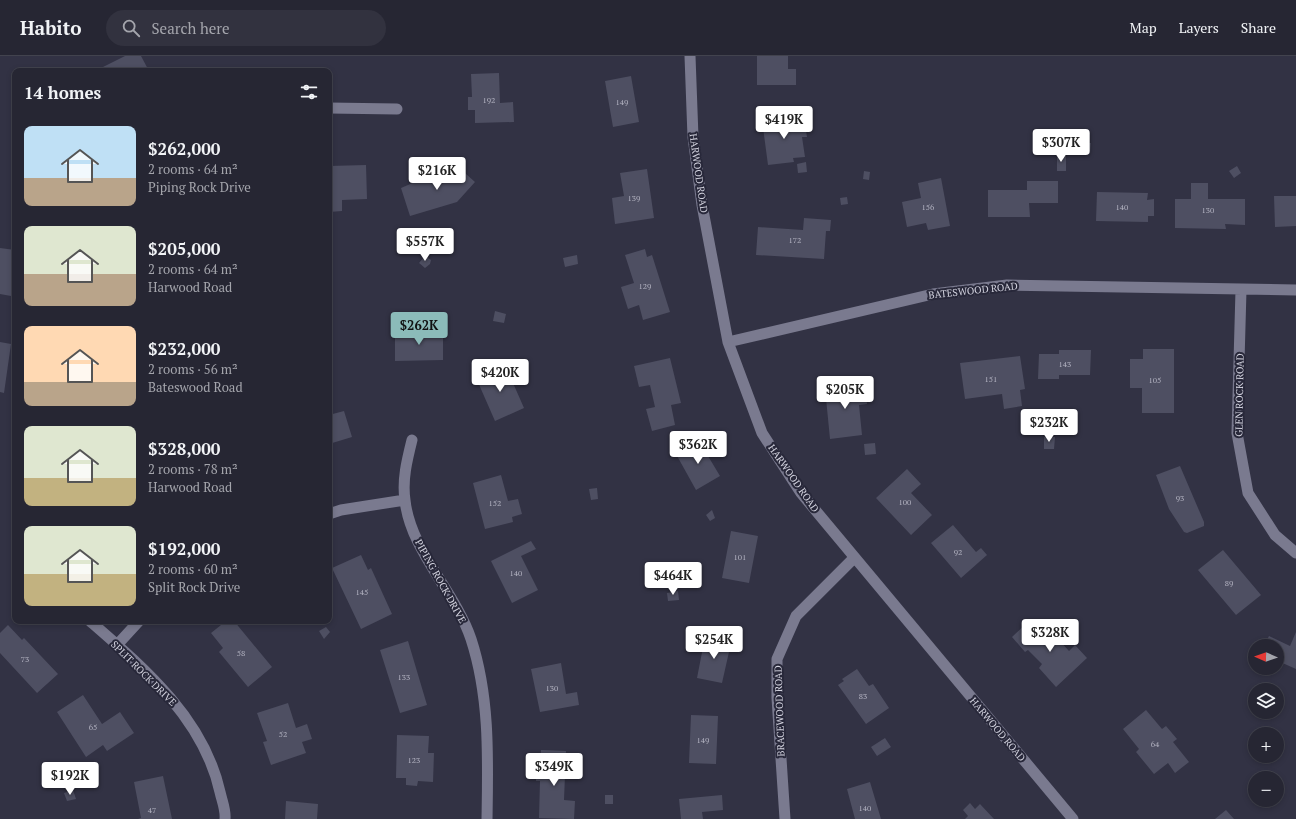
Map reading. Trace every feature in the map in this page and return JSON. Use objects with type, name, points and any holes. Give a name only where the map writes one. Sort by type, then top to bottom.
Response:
[{"type":"street","name":"HARWOOD ROAD","points":[[690,56],[693,137],[700,190],[728,342],[762,433],[801,493],[1073,819]]},
{"type":"street","points":[[332,108],[396,109]]},
{"type":"street","name":"BATESWOOD ROAD","points":[[728,342],[933,294],[1007,285],[1296,290]]},
{"type":"street","name":"GLEN ROCK ROAD","points":[[1241,290],[1237,433],[1248,493],[1275,535],[1296,554]]},
{"type":"street","name":"PIPING ROCK DRIVE","points":[[412,440],[404,482],[405,500],[412,527],[460,613],[476,654],[484,696],[487,819]]},
{"type":"street","points":[[332,513],[341,510],[405,500]]},
{"type":"street","name":"BRACEWOOD ROAD","points":[[785,819],[777,698],[777,659],[796,616],[854,558]]},
{"type":"street","name":"SPLIT ROCK DRIVE","points":[[93,624],[171,698],[194,729],[216,775],[225,819]]},
{"type":"street","points":[[117,645],[136,624]]},
{"type":"building","points":[[125,56],[141,56],[147,68],[104,68]]},
{"type":"building","points":[[757,56],[788,56],[788,69],[796,69],[796,85],[757,85]]},
{"type":"building","points":[[499,73],[500,103],[513,102],[514,122],[475,123],[475,110],[468,110],[468,97],[472,97],[471,74]]},
{"type":"building","points":[[631,76],[639,122],[613,127],[605,81]]},
{"type":"building","points":[[790,117],[790,120],[804,118],[807,137],[802,137],[805,157],[793,158],[794,162],[768,165],[762,120]]},
{"type":"building","points":[[1078,143],[1091,143],[1090,154],[1078,153]]},
{"type":"building","points":[[1057,155],[1066,156],[1066,171],[1057,171]]},
{"type":"building","points":[[806,162],[807,172],[798,173],[797,164]]},
{"type":"building","points":[[366,165],[367,199],[342,200],[342,211],[332,212],[332,166]]},
{"type":"building","points":[[456,165],[475,182],[457,202],[410,216],[401,188],[422,179],[448,173]]},
{"type":"building","points":[[1237,166],[1241,173],[1234,178],[1229,171]]},
{"type":"building","points":[[647,169],[654,218],[615,224],[612,198],[624,196],[620,173]]},
{"type":"building","points":[[864,171],[870,172],[869,180],[863,179]]},
{"type":"building","points":[[941,178],[950,226],[928,230],[926,223],[907,227],[902,202],[921,198],[918,183]]},
{"type":"building","points":[[1027,181],[1058,181],[1058,203],[1029,203],[1030,217],[988,217],[988,190],[1027,190]]},
{"type":"building","points":[[1191,183],[1208,183],[1208,199],[1245,199],[1245,225],[1225,224],[1226,229],[1175,228],[1175,199],[1191,199]]},
{"type":"building","points":[[1097,192],[1148,193],[1147,200],[1154,199],[1154,216],[1148,216],[1148,222],[1096,221]]},
{"type":"building","points":[[1274,196],[1296,196],[1296,226],[1275,227]]},
{"type":"building","points":[[847,197],[848,204],[841,205],[840,198]]},
{"type":"building","points":[[804,218],[831,220],[830,231],[826,231],[824,259],[756,255],[758,227],[803,230]]},
{"type":"building","points":[[0,248],[12,250],[12,291],[11,296],[0,294]]},
{"type":"building","points":[[645,249],[647,257],[652,255],[670,312],[643,320],[639,305],[628,309],[621,287],[634,283],[625,255]]},
{"type":"building","points":[[577,255],[578,264],[565,267],[563,258]]},
{"type":"building","points":[[425,256],[431,260],[430,264],[425,268],[419,263]]},
{"type":"building","points":[[495,311],[506,314],[504,323],[493,321]]},
{"type":"building","points":[[395,331],[443,331],[443,360],[395,361]]},
{"type":"building","points":[[0,342],[11,344],[4,393],[0,392]]},
{"type":"building","points":[[1143,349],[1174,349],[1174,413],[1142,413],[1142,388],[1130,388],[1130,359],[1143,359]]},
{"type":"building","points":[[1059,350],[1091,350],[1090,375],[1059,375],[1059,379],[1038,379],[1039,354],[1059,354]]},
{"type":"building","points":[[1020,356],[1025,389],[1020,390],[1022,406],[1004,409],[1002,394],[965,399],[960,363]]},
{"type":"building","points":[[670,358],[681,403],[671,405],[675,425],[652,431],[646,409],[655,407],[650,385],[639,387],[634,366]]},
{"type":"building","points":[[499,362],[509,385],[513,383],[524,408],[495,421],[477,380],[487,377],[483,369]]},
{"type":"building","points":[[864,384],[867,404],[859,405],[862,435],[830,439],[825,388]]},
{"type":"building","points":[[344,411],[352,437],[332,443],[332,414]]},
{"type":"building","points":[[1044,437],[1055,437],[1054,449],[1044,449]]},
{"type":"building","points":[[699,441],[720,476],[696,490],[676,454]]},
{"type":"building","points":[[875,443],[876,454],[865,455],[864,444]]},
{"type":"building","points":[[1180,466],[1204,522],[1204,526],[1187,533],[1184,532],[1169,509],[1156,475]]},
{"type":"building","points":[[907,469],[921,484],[911,493],[932,515],[911,535],[876,498]]},
{"type":"building","points":[[501,475],[508,501],[518,499],[522,514],[512,517],[513,522],[485,529],[473,483]]},
{"type":"building","points":[[597,488],[598,499],[591,500],[589,489]]},
{"type":"building","points":[[712,510],[715,518],[710,521],[706,515]]},
{"type":"building","points":[[953,525],[976,552],[981,548],[987,555],[961,578],[931,543]]},
{"type":"building","points":[[731,531],[758,536],[749,583],[722,578]]},
{"type":"building","points":[[531,541],[536,549],[521,556],[538,590],[512,603],[491,561]]},
{"type":"building","points":[[1223,550],[1261,595],[1236,615],[1198,570]]},
{"type":"building","points":[[361,555],[368,570],[371,568],[392,614],[361,629],[332,568]]},
{"type":"building","points":[[678,591],[679,600],[668,601],[667,593]]},
{"type":"building","points":[[1029,621],[1043,635],[1049,629],[1069,651],[1075,645],[1087,658],[1056,687],[1039,668],[1042,664],[1028,650],[1025,652],[1012,637]]},
{"type":"building","points":[[222,624],[236,624],[272,667],[248,687],[219,652],[223,648],[211,633]]},
{"type":"building","points":[[8,625],[22,640],[24,638],[58,674],[37,693],[0,653],[0,633]]},
{"type":"building","points":[[326,627],[330,632],[324,639],[319,631]]},
{"type":"building","points":[[1296,632],[1296,669],[1284,664],[1284,643],[1290,646]]},
{"type":"building","points":[[1269,636],[1275,639],[1268,639]]},
{"type":"building","points":[[705,637],[731,643],[722,683],[697,678]]},
{"type":"building","points":[[408,641],[427,705],[400,713],[380,650]]},
{"type":"building","points":[[561,663],[566,694],[577,692],[579,705],[540,712],[531,669]]},
{"type":"building","points":[[857,669],[869,686],[873,684],[889,708],[866,724],[838,685],[844,681],[842,679]]},
{"type":"building","points":[[83,695],[102,724],[120,712],[134,733],[107,751],[103,745],[86,757],[57,712]]},
{"type":"building","points":[[288,703],[296,728],[307,724],[312,739],[302,742],[306,753],[271,765],[263,742],[267,741],[257,713]]},
{"type":"building","points":[[1146,710],[1162,729],[1166,726],[1177,739],[1173,742],[1189,762],[1175,773],[1168,763],[1154,774],[1136,752],[1139,749],[1123,729]]},
{"type":"building","points":[[691,715],[718,716],[716,764],[689,763]]},
{"type":"building","points":[[397,735],[429,736],[428,753],[434,753],[433,782],[418,781],[417,786],[406,785],[406,778],[396,778]]},
{"type":"building","points":[[885,738],[891,747],[877,756],[871,747]]},
{"type":"building","points":[[541,750],[566,751],[564,800],[575,801],[574,819],[539,818],[540,781],[536,781],[536,775],[540,775]]},
{"type":"building","points":[[163,776],[172,819],[138,819],[141,818],[134,782]]},
{"type":"building","points":[[870,782],[881,819],[855,819],[847,789]]},
{"type":"building","points":[[73,790],[76,799],[67,801],[64,793]]},
{"type":"building","points":[[605,795],[613,795],[613,804],[605,804]]},
{"type":"building","points":[[722,795],[723,810],[702,812],[703,819],[681,819],[679,799]]},
{"type":"building","points":[[286,801],[318,804],[317,819],[285,819]]},
{"type":"building","points":[[970,803],[975,809],[980,804],[994,819],[965,819],[968,816],[963,810]]},
{"type":"building","points":[[1226,810],[1234,819],[1215,819]]}]
